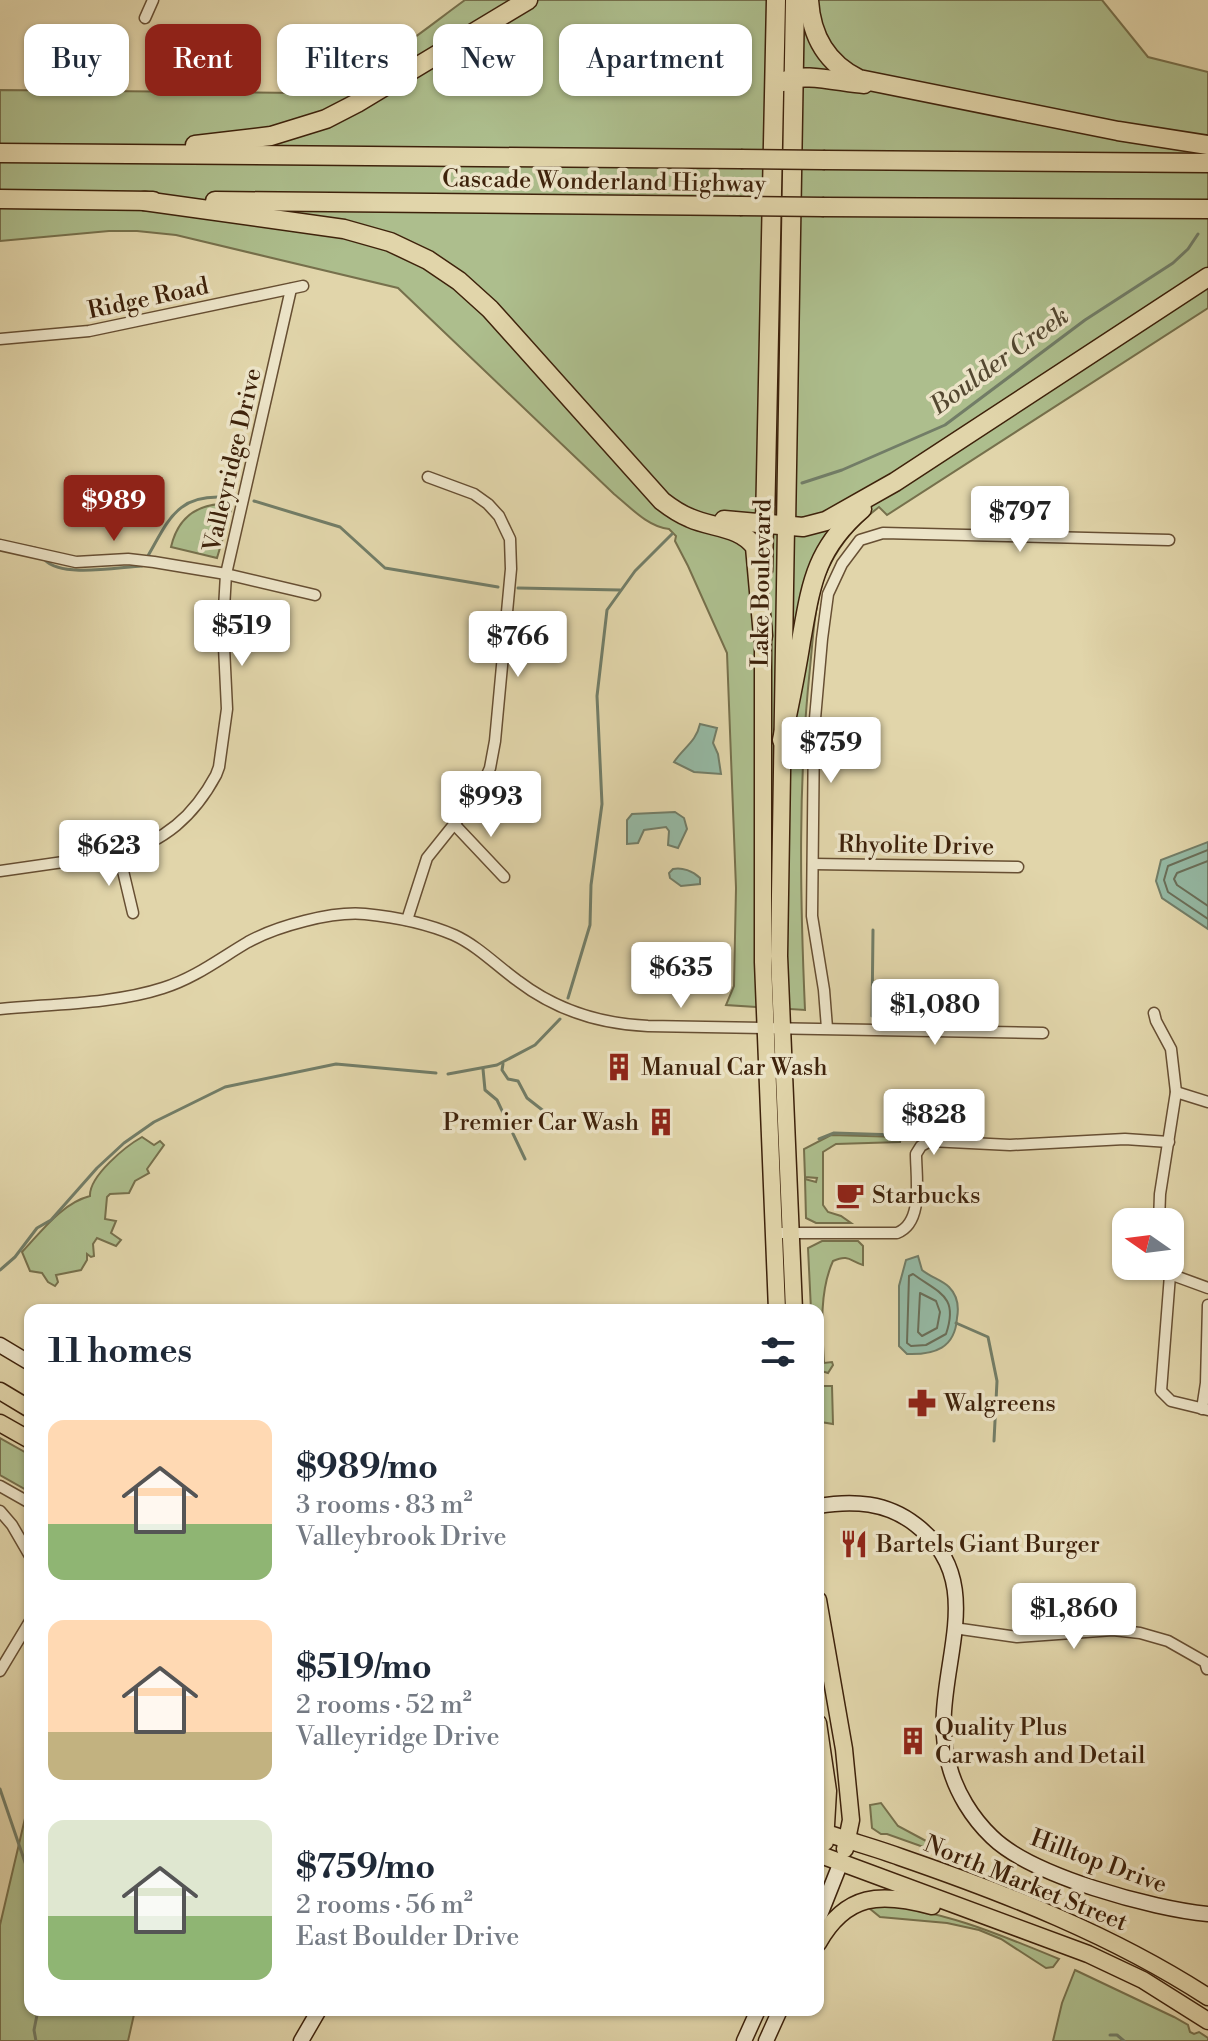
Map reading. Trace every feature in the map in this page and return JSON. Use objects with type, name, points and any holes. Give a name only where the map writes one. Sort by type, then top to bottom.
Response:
[{"type":"highway","points":[[126,154],[271,136],[326,119],[528,0]]},
{"type":"highway","name":"Lake Boulevard","points":[[765,525],[776,0]]},
{"type":"highway","name":"Lake Boulevard","points":[[786,526],[795,0]]},
{"type":"highway","points":[[809,0],[814,31],[832,60],[852,76],[883,86]]},
{"type":"highway","points":[[774,97],[782,84],[794,78],[883,86],[1208,145]]},
{"type":"highway","name":"Cascade Wonderland Highway","points":[[0,153],[1208,163]]},
{"type":"highway","name":"Cascade Wonderland Highway","points":[[0,199],[1208,209]]},
{"type":"highway","points":[[144,201],[344,229],[390,242],[428,260],[459,281],[490,309],[646,486],[689,518],[742,534],[749,539],[755,547],[763,636]]},
{"type":"highway","points":[[675,510],[765,525],[819,525],[895,482],[1208,277]]},
{"type":"highway","points":[[782,740],[806,601],[817,568],[845,524],[895,482]]},
{"type":"main road","name":"Lake Boulevard","points":[[765,525],[762,893],[773,1029],[782,1233],[777,1304]]},
{"type":"main road","name":"Lake Boulevard","points":[[773,1029],[779,895],[786,526]]},
{"type":"main road","name":"Lake Boulevard","points":[[782,1233],[793,1304]]},
{"type":"main road","points":[[0,1345],[24,1359]]},
{"type":"main road","points":[[0,1391],[24,1405]]},
{"type":"main road","points":[[0,1423],[24,1437]]},
{"type":"main road","name":"Hilltop Drive","points":[[824,1505],[856,1502],[878,1505],[903,1516],[930,1536],[944,1553],[953,1572],[957,1598],[943,1711],[944,1741],[949,1766],[961,1795],[985,1830],[1011,1852],[1052,1871],[1142,1903],[1208,1914]]},
{"type":"main road","points":[[824,1634],[844,1749],[851,1820],[841,1862],[824,1905]]},
{"type":"main road","points":[[824,1769],[828,1791],[824,1818]]},
{"type":"main road","name":"North Market Street","points":[[824,1833],[898,1856],[1090,1930],[1208,1997]]},
{"type":"main road","name":"North Market Street","points":[[824,1860],[841,1862],[1088,1954],[1143,1980],[1208,2021]]},
{"type":"main road","points":[[824,1934],[837,1916],[850,1907],[872,1899],[894,1897],[950,1911],[1062,1952],[1088,1954]]},
{"type":"main road","points":[[301,2041],[316,2016]]},
{"type":"main road","points":[[744,2041],[755,2016]]},
{"type":"main road","points":[[759,2041],[758,2031],[764,2016]]},
{"type":"main road","points":[[766,2041],[777,2016]]},
{"type":"street","points":[[145,18],[153,0]]},
{"type":"street","name":"Ridge Road","points":[[0,339],[78,333],[303,286]]},
{"type":"street","name":"Valleyridge Drive","points":[[0,871],[119,854],[153,841],[186,819],[219,767],[227,709],[223,626],[226,574],[291,289]]},
{"type":"street","points":[[407,920],[427,858],[468,810],[479,793],[493,757],[506,630],[510,547],[504,526],[488,504],[470,492],[428,477]]},
{"type":"street","points":[[827,1028],[813,927],[814,730],[827,601],[842,564],[856,544],[866,536],[895,533],[1169,540]]},
{"type":"street","points":[[0,545],[64,560],[92,563],[139,560],[226,574],[315,595]]},
{"type":"street","points":[[454,824],[504,877]]},
{"type":"street","points":[[119,854],[133,913]]},
{"type":"street","name":"Rhyolite Drive","points":[[813,864],[1018,867]]},
{"type":"street","points":[[0,1009],[134,995],[159,989],[203,972],[250,941],[309,920],[362,914],[407,920],[463,940],[525,987],[548,1000],[577,1014],[610,1023],[635,1026],[1043,1033]]},
{"type":"street","points":[[1154,1013],[1171,1049],[1176,1092],[1160,1208]]},
{"type":"street","points":[[1176,1092],[1208,1102]]},
{"type":"street","points":[[782,1233],[897,1233],[905,1229],[914,1215],[916,1154],[921,1146],[930,1141],[1010,1145],[1125,1139],[1169,1142]]},
{"type":"street","points":[[1170,1280],[1161,1391],[1171,1401],[1205,1410],[1208,1305]]},
{"type":"street","points":[[1184,1280],[1208,1288]]},
{"type":"street","points":[[0,1486],[24,1500]]},
{"type":"street","points":[[0,1511],[24,1546]]},
{"type":"street","points":[[954,1628],[1017,1637],[1113,1630],[1140,1633],[1168,1641],[1205,1662],[1207,1669]]},
{"type":"street","points":[[0,1671],[24,1643]]},
{"type":"shaded area","points":[[465,0],[1102,0],[1148,57],[1208,72],[1208,308],[887,515],[879,507],[847,539],[824,578],[814,623],[803,754],[801,882],[805,1010],[726,1005],[734,986],[736,888],[727,653],[675,541],[676,536],[669,529],[647,520],[614,494],[398,288],[176,235],[109,231],[0,241],[0,90],[24,90],[24,96],[129,96],[129,91],[145,91],[145,96],[261,96],[261,93],[277,93],[277,96],[417,96],[417,36],[433,24],[433,96],[543,96],[543,24],[433,24]]},
{"type":"shaded area","points":[[210,505],[232,507],[217,558],[171,547],[177,530],[188,516]]},
{"type":"shaded area","points":[[831,1135],[901,1137],[900,1142],[836,1144],[823,1152],[823,1205],[828,1212],[851,1223],[816,1223],[806,1218],[805,1179],[816,1182],[817,1178],[805,1177],[804,1149]]},
{"type":"shaded area","points":[[142,1137],[154,1145],[160,1141],[164,1145],[147,1169],[149,1173],[135,1181],[129,1193],[110,1194],[107,1197],[105,1219],[116,1221],[111,1233],[121,1240],[116,1246],[97,1238],[93,1244],[94,1256],[87,1254],[81,1270],[56,1275],[58,1282],[55,1286],[42,1273],[30,1271],[22,1252],[61,1212],[90,1196],[91,1188],[102,1171],[118,1154]]},
{"type":"shaded area","points":[[822,1241],[858,1241],[863,1246],[863,1265],[846,1258],[833,1261],[823,1304],[811,1304],[808,1248]]},
{"type":"shaded area","points":[[832,1362],[833,1365],[828,1373],[824,1372],[824,1363]]},
{"type":"shaded area","points":[[824,1386],[832,1386],[833,1424],[824,1422]]},
{"type":"shaded area","points":[[0,1438],[24,1452],[24,1489],[0,1475]]},
{"type":"shaded area","points":[[881,1803],[898,1826],[928,1842],[929,1849],[881,1834],[872,1828],[870,1805]]},
{"type":"shaded area","points":[[24,1823],[24,2016],[134,2016],[128,2041],[0,2041],[0,1925]]},
{"type":"shaded area","points":[[877,1905],[901,1907],[947,1918],[993,1932],[1059,1959],[1053,1967],[1046,1968],[1001,1939],[979,1930],[947,1923],[880,1917],[869,1908]]},
{"type":"shaded area","points":[[1075,1970],[1174,2017],[1188,2025],[1190,2032],[1199,2032],[1208,2041],[1053,2041],[1062,2003]]},
{"type":"water","points":[[700,724],[717,728],[713,743],[721,774],[694,772],[674,762],[693,740]]},
{"type":"water","points":[[675,812],[684,818],[687,829],[678,848],[668,845],[669,831],[666,827],[644,830],[638,843],[627,844],[627,820],[632,814]]},
{"type":"water","points":[[1208,842],[1208,929],[1162,898],[1156,881],[1161,860]]},
{"type":"water","points":[[673,869],[694,873],[700,878],[700,884],[681,886],[670,878],[669,873]]},
{"type":"water","points":[[918,1256],[922,1270],[952,1290],[958,1314],[952,1336],[942,1348],[907,1354],[899,1346],[899,1286],[906,1260]]},
{"type":"waterway","name":"Boulder Creek","points":[[802,483],[842,470],[945,425],[1085,320],[1173,263],[1198,234]]},
{"type":"waterway","points":[[45,560],[64,569],[77,570],[142,566],[166,524],[184,505],[212,497],[232,498]]},
{"type":"waterway","points":[[254,501],[340,527],[385,568],[498,587]]},
{"type":"waterway","name":"Boulder Creek","points":[[568,998],[590,925],[591,885],[602,804],[597,696],[607,610],[635,571],[672,534]]},
{"type":"waterway","points":[[4,542],[35,548]]},
{"type":"waterway","points":[[518,588],[620,590]]},
{"type":"waterway","points":[[872,1016],[873,930]]},
{"type":"waterway","name":"Boulder Creek","points":[[448,1074],[497,1065],[535,1045],[560,1019]]},
{"type":"waterway","name":"Boulder Creek","points":[[0,1270],[15,1257],[37,1228],[51,1220],[124,1143],[154,1122],[225,1087],[336,1064],[436,1073]]},
{"type":"waterway","points":[[503,1064],[502,1070],[508,1079],[518,1081],[527,1098],[550,1116]]},
{"type":"waterway","points":[[483,1069],[485,1090],[497,1100],[525,1159]]},
{"type":"waterway","points":[[819,1139],[834,1133],[897,1135],[906,1139]]},
{"type":"waterway","points":[[956,1323],[988,1337],[997,1381],[994,1441]]},
{"type":"waterway","points":[[0,1789],[24,1859]]},
{"type":"waterway","points":[[36,2041],[37,2016]]},
{"type":"waterway","points":[[1110,2035],[1117,2035],[1124,2041]]},
{"type":"place","name":"Manual Car Wash","points":[[619,1067]]},
{"type":"place","name":"Premier Car Wash","points":[[661,1122]]},
{"type":"place","name":"Starbucks","points":[[850,1195]]},
{"type":"place","name":"Walgreens","points":[[922,1403]]},
{"type":"place","name":"Bartels Giant Burger","points":[[854,1544]]},
{"type":"place","name":"Quality Plus Carwash and Detail","points":[[913,1741]]}]
